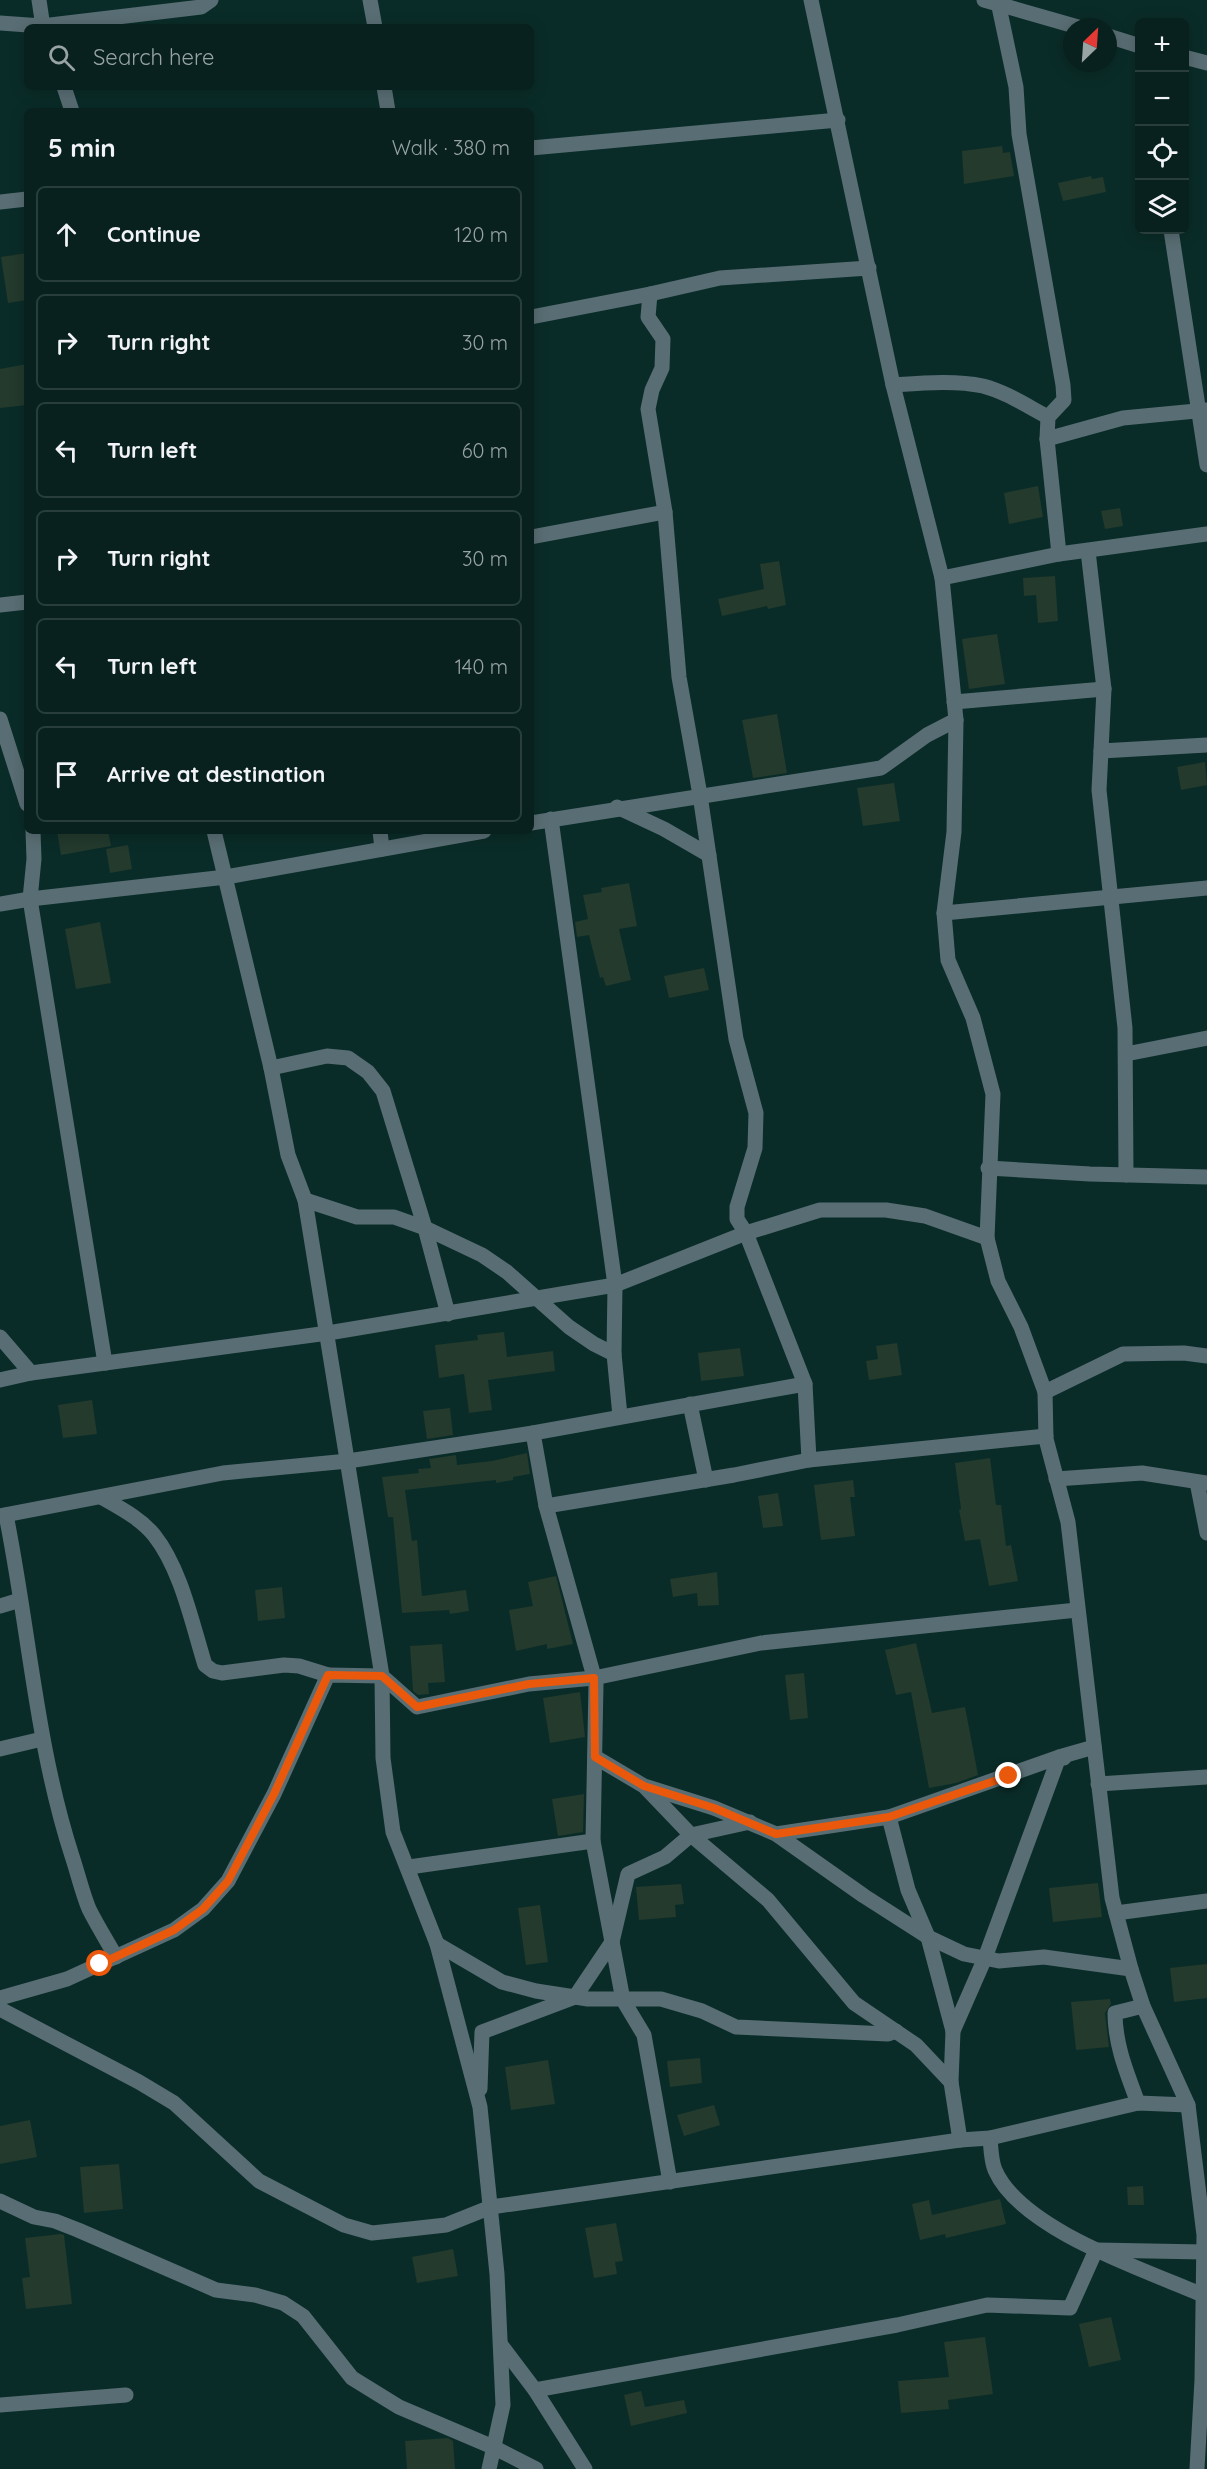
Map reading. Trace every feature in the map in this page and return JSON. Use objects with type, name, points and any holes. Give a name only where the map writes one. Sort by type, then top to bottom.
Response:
[{"type":"street","points":[[39,0],[42,24]]},
{"type":"street","points":[[66,24],[201,7],[211,0]]},
{"type":"street","points":[[371,0],[375,24]]},
{"type":"street","points":[[812,0],[893,385],[942,578],[956,720],[954,832],[944,913],[948,960],[973,1018],[993,1094],[988,1168],[987,1238],[998,1281],[1021,1327],[1045,1392],[1046,1436],[1068,1522],[1098,1784],[1116,1913],[1143,2006],[1188,2105],[1204,2235],[1197,2469]]},
{"type":"street","points":[[991,1],[1063,23]]},
{"type":"street","points":[[991,1],[1016,87],[1019,134],[1063,385],[1064,400],[1048,417],[1047,439],[1059,554]]},
{"type":"street","points":[[0,23],[24,25]]},
{"type":"street","points":[[1117,39],[1135,46]]},
{"type":"street","points":[[1189,58],[1207,63]]},
{"type":"street","points":[[65,90],[74,108]]},
{"type":"street","points":[[384,90],[388,108]]},
{"type":"street","points":[[534,148],[838,120]]},
{"type":"street","points":[[0,202],[24,199]]},
{"type":"street","points":[[1172,234],[1203,411],[1207,465]]},
{"type":"street","points":[[534,316],[720,278],[869,268]]},
{"type":"street","points":[[650,294],[648,317],[663,339],[662,368],[652,390],[648,409],[665,512],[679,677],[700,795],[736,1039],[756,1113],[755,1148],[737,1207],[737,1219],[746,1233],[805,1384],[809,1460]]},
{"type":"street","points":[[893,385],[925,383],[982,386],[1005,394],[1048,417]]},
{"type":"street","points":[[1047,439],[1123,418],[1203,411]]},
{"type":"street","points":[[534,536],[665,512]]},
{"type":"street","points":[[942,578],[1059,554],[1207,534]]},
{"type":"street","points":[[1088,551],[1104,689],[1099,790],[1125,1028],[1126,1175]]},
{"type":"street","points":[[0,605],[24,602]]},
{"type":"street","points":[[954,702],[1104,689]]},
{"type":"street","points":[[0,719],[24,795]]},
{"type":"street","points":[[534,822],[617,807],[881,768],[927,735],[956,720]]},
{"type":"street","points":[[1101,752],[1207,745]]},
{"type":"street","points":[[617,807],[664,829],[709,855]]},
{"type":"street","points":[[551,819],[615,1285],[615,1354],[620,1416]]},
{"type":"street","points":[[33,834],[34,859],[30,898],[105,1363]]},
{"type":"street","points":[[215,834],[271,1068],[288,1155],[305,1200],[382,1676],[383,1758],[393,1832],[409,1867],[437,1944],[480,2107]]},
{"type":"street","points":[[380,834],[382,849]]},
{"type":"street","points":[[0,904],[30,898],[226,877],[467,834]]},
{"type":"street","points":[[944,913],[1207,888]]},
{"type":"street","points":[[1126,1054],[1207,1038]]},
{"type":"street","points":[[271,1068],[327,1056],[348,1058],[368,1072],[383,1090],[448,1314]]},
{"type":"street","points":[[988,1168],[1207,1177]]},
{"type":"street","points":[[305,1200],[357,1217],[394,1217],[424,1227],[483,1255],[507,1272],[569,1327],[594,1344],[615,1354]]},
{"type":"street","points":[[0,1380],[31,1373],[328,1333],[615,1285],[746,1233],[820,1210],[886,1210],[925,1216],[987,1238]]},
{"type":"street","points":[[0,1337],[31,1373]]},
{"type":"street","points":[[1045,1392],[1123,1354],[1184,1353],[1207,1356]]},
{"type":"street","points":[[116,1957],[89,1908],[62,1825],[42,1739],[16,1563],[3,1516],[223,1473],[348,1461],[533,1433],[805,1384]]},
{"type":"street","points":[[690,1404],[706,1480]]},
{"type":"street","points":[[533,1433],[546,1506],[594,1678],[593,1841],[623,2000],[644,2035],[670,2182]]},
{"type":"street","points":[[546,1506],[706,1480],[809,1460],[1046,1436]]},
{"type":"street","points":[[1056,1479],[1142,1473],[1202,1482],[1207,1533]]},
{"type":"street","points":[[101,1497],[135,1517],[153,1534],[171,1560],[205,1665],[213,1671],[222,1673],[284,1665],[299,1666],[328,1675],[382,1676],[417,1707],[529,1684],[594,1678],[761,1643],[1077,1610]]},
{"type":"street","points":[[0,1606],[20,1600]]},
{"type":"street","points":[[0,1998],[67,1979],[174,1930],[203,1909],[228,1881],[274,1794],[328,1675]]},
{"type":"street","points":[[0,1749],[42,1739]]},
{"type":"street","points":[[776,1834],[889,1817],[1059,1757],[1094,1747]]},
{"type":"street","points":[[595,1757],[644,1786],[714,1808],[776,1834],[820,1867],[928,1937],[964,1954],[999,1961],[1044,1957],[1131,1969]]},
{"type":"street","points":[[1059,1757],[1096,1763]]},
{"type":"street","points":[[953,2031],[985,1958],[1059,1757]]},
{"type":"street","points":[[1098,1784],[1207,1777]]},
{"type":"street","points":[[644,1786],[691,1834],[768,1900],[854,2003],[915,2045],[951,2082]]},
{"type":"street","points":[[889,1817],[908,1890],[928,1937],[953,2031],[951,2082],[960,2140]]},
{"type":"street","points":[[489,2469],[503,2405],[491,2207],[480,2107],[482,2032],[575,1997],[612,1942],[628,1874],[665,1857],[691,1834],[750,1822]]},
{"type":"street","points":[[409,1867],[593,1841]]},
{"type":"street","points":[[1116,1913],[1207,1901]]},
{"type":"street","points":[[437,1944],[502,1982],[536,1991],[575,1997],[623,2000],[661,1999],[702,2011],[736,2026],[818,2032],[888,2034],[896,2031]]},
{"type":"street","points":[[1138,2103],[1123,2062],[1115,2029],[1115,2013],[1143,2006]]},
{"type":"street","points":[[0,2009],[139,2082],[174,2103],[259,2181],[344,2225],[372,2233],[446,2224],[491,2207],[960,2140],[990,2138],[1138,2103],[1188,2105]]},
{"type":"street","points":[[990,2138],[994,2168],[1006,2188],[1044,2222],[1096,2250],[1203,2295]]},
{"type":"street","points":[[0,2200],[34,2217],[55,2221],[78,2230],[216,2290],[255,2295],[283,2303],[303,2316],[352,2378],[399,2407],[493,2447],[536,2469]]},
{"type":"street","points":[[1096,2250],[1204,2252]]},
{"type":"street","points":[[535,2390],[897,2325],[987,2305],[1070,2308],[1096,2250]]},
{"type":"street","points":[[501,2345],[535,2390],[585,2469]]},
{"type":"street","points":[[0,2405],[126,2395]]},
{"type":"building","points":[[1002,146],[1003,153],[1010,152],[1014,176],[964,184],[962,151]]},
{"type":"building","points":[[1091,176],[1092,179],[1103,177],[1106,192],[1063,201],[1058,183]]},
{"type":"building","points":[[24,253],[24,300],[8,303],[1,257]]},
{"type":"building","points":[[24,365],[24,405],[0,408],[0,369]]},
{"type":"building","points":[[1038,486],[1043,517],[1009,524],[1004,493]]},
{"type":"building","points":[[1120,508],[1123,526],[1105,529],[1101,511]]},
{"type":"building","points":[[779,561],[786,605],[768,609],[767,606],[722,616],[718,599],[764,589],[760,564]]},
{"type":"building","points":[[1055,576],[1058,621],[1038,623],[1036,595],[1024,596],[1023,578]]},
{"type":"building","points":[[997,634],[1005,684],[969,689],[962,639]]},
{"type":"building","points":[[777,714],[787,773],[753,778],[742,720]]},
{"type":"building","points":[[1205,762],[1207,785],[1181,790],[1177,767]]},
{"type":"building","points":[[894,783],[900,821],[863,826],[857,788]]},
{"type":"building","points":[[58,834],[109,834],[111,846],[61,855]]},
{"type":"building","points":[[128,845],[132,869],[110,873],[106,849]]},
{"type":"building","points":[[629,883],[637,926],[619,929],[631,980],[606,986],[603,977],[600,978],[589,935],[577,937],[575,922],[588,919],[583,895],[602,892],[601,888]]},
{"type":"building","points":[[100,922],[111,983],[76,989],[65,929]]},
{"type":"building","points":[[704,968],[709,990],[669,998],[664,976]]},
{"type":"building","points":[[504,1332],[507,1357],[553,1351],[555,1371],[488,1380],[492,1410],[469,1413],[464,1374],[439,1378],[435,1345],[478,1340],[477,1335]]},
{"type":"building","points":[[897,1343],[902,1375],[869,1380],[866,1361],[878,1359],[876,1346]]},
{"type":"building","points":[[740,1348],[744,1376],[701,1381],[698,1353]]},
{"type":"building","points":[[92,1400],[97,1434],[63,1438],[58,1405]]},
{"type":"building","points":[[450,1408],[453,1435],[427,1439],[423,1411]]},
{"type":"building","points":[[527,1453],[530,1474],[513,1477],[513,1480],[405,1490],[412,1541],[417,1540],[422,1596],[466,1590],[469,1611],[450,1614],[449,1610],[402,1613],[393,1517],[388,1517],[382,1477],[419,1473],[418,1469],[431,1468],[429,1459],[456,1455],[457,1465],[492,1461]]},
{"type":"building","points":[[990,1458],[996,1505],[1001,1505],[1006,1546],[1011,1545],[1018,1581],[989,1586],[980,1539],[965,1541],[959,1510],[961,1509],[955,1463]]},
{"type":"building","points":[[853,1480],[855,1497],[850,1497],[855,1536],[821,1540],[814,1485]]},
{"type":"building","points":[[778,1493],[783,1526],[763,1528],[758,1496]]},
{"type":"building","points":[[717,1572],[719,1605],[698,1606],[697,1593],[673,1597],[670,1579]]},
{"type":"building","points":[[556,1576],[573,1644],[547,1649],[547,1644],[516,1651],[509,1610],[533,1606],[528,1582]]},
{"type":"building","points":[[282,1587],[285,1618],[258,1621],[255,1590]]},
{"type":"building","points":[[916,1643],[932,1713],[965,1707],[978,1775],[956,1783],[929,1788],[911,1692],[896,1695],[885,1650]]},
{"type":"building","points":[[442,1644],[445,1682],[428,1683],[429,1694],[418,1695],[413,1691],[410,1646]]},
{"type":"building","points":[[804,1673],[808,1718],[790,1720],[785,1675]]},
{"type":"building","points":[[580,1692],[585,1737],[550,1743],[543,1698]]},
{"type":"building","points":[[584,1794],[583,1832],[558,1836],[552,1799]]},
{"type":"building","points":[[1098,1883],[1102,1917],[1053,1922],[1049,1888]]},
{"type":"building","points":[[681,1884],[684,1904],[675,1905],[676,1917],[639,1920],[636,1887]]},
{"type":"building","points":[[540,1905],[548,1962],[526,1965],[518,1908]]},
{"type":"building","points":[[1207,1964],[1207,1998],[1174,2002],[1170,1968]]},
{"type":"building","points":[[1110,1999],[1111,2004],[1105,2013],[1109,2047],[1076,2050],[1071,2002]]},
{"type":"building","points":[[700,2058],[702,2083],[670,2087],[667,2061]]},
{"type":"building","points":[[548,2060],[555,2104],[511,2110],[505,2067]]},
{"type":"building","points":[[714,2105],[720,2125],[684,2136],[677,2115]]},
{"type":"building","points":[[30,2120],[37,2157],[0,2164],[0,2126]]},
{"type":"building","points":[[119,2164],[123,2209],[84,2213],[80,2167]]},
{"type":"building","points":[[1143,2186],[1144,2205],[1128,2205],[1127,2187]]},
{"type":"building","points":[[1000,2199],[1006,2224],[946,2238],[945,2234],[920,2240],[912,2204],[929,2200],[932,2215]]},
{"type":"building","points":[[616,2223],[623,2261],[615,2262],[617,2274],[594,2278],[585,2228]]},
{"type":"building","points":[[64,2235],[72,2304],[26,2309],[22,2278],[30,2277],[25,2238]]},
{"type":"building","points":[[453,2249],[458,2276],[417,2283],[412,2257]]},
{"type":"building","points":[[1111,2317],[1121,2360],[1089,2367],[1079,2324]]},
{"type":"building","points":[[985,2337],[993,2394],[948,2400],[949,2409],[901,2413],[898,2381],[949,2377],[944,2342]]},
{"type":"building","points":[[641,2391],[645,2407],[684,2400],[687,2413],[631,2426],[624,2395]]},
{"type":"building","points":[[448,2438],[453,2441],[455,2469],[407,2469],[405,2441]]},
{"type":"route","points":[[100,1964],[174,1930],[203,1909],[228,1881],[274,1794],[328,1675],[382,1676],[417,1707],[529,1684],[594,1678],[596,1684],[595,1757],[644,1786],[714,1808],[776,1834],[889,1817],[1009,1776]]}]
